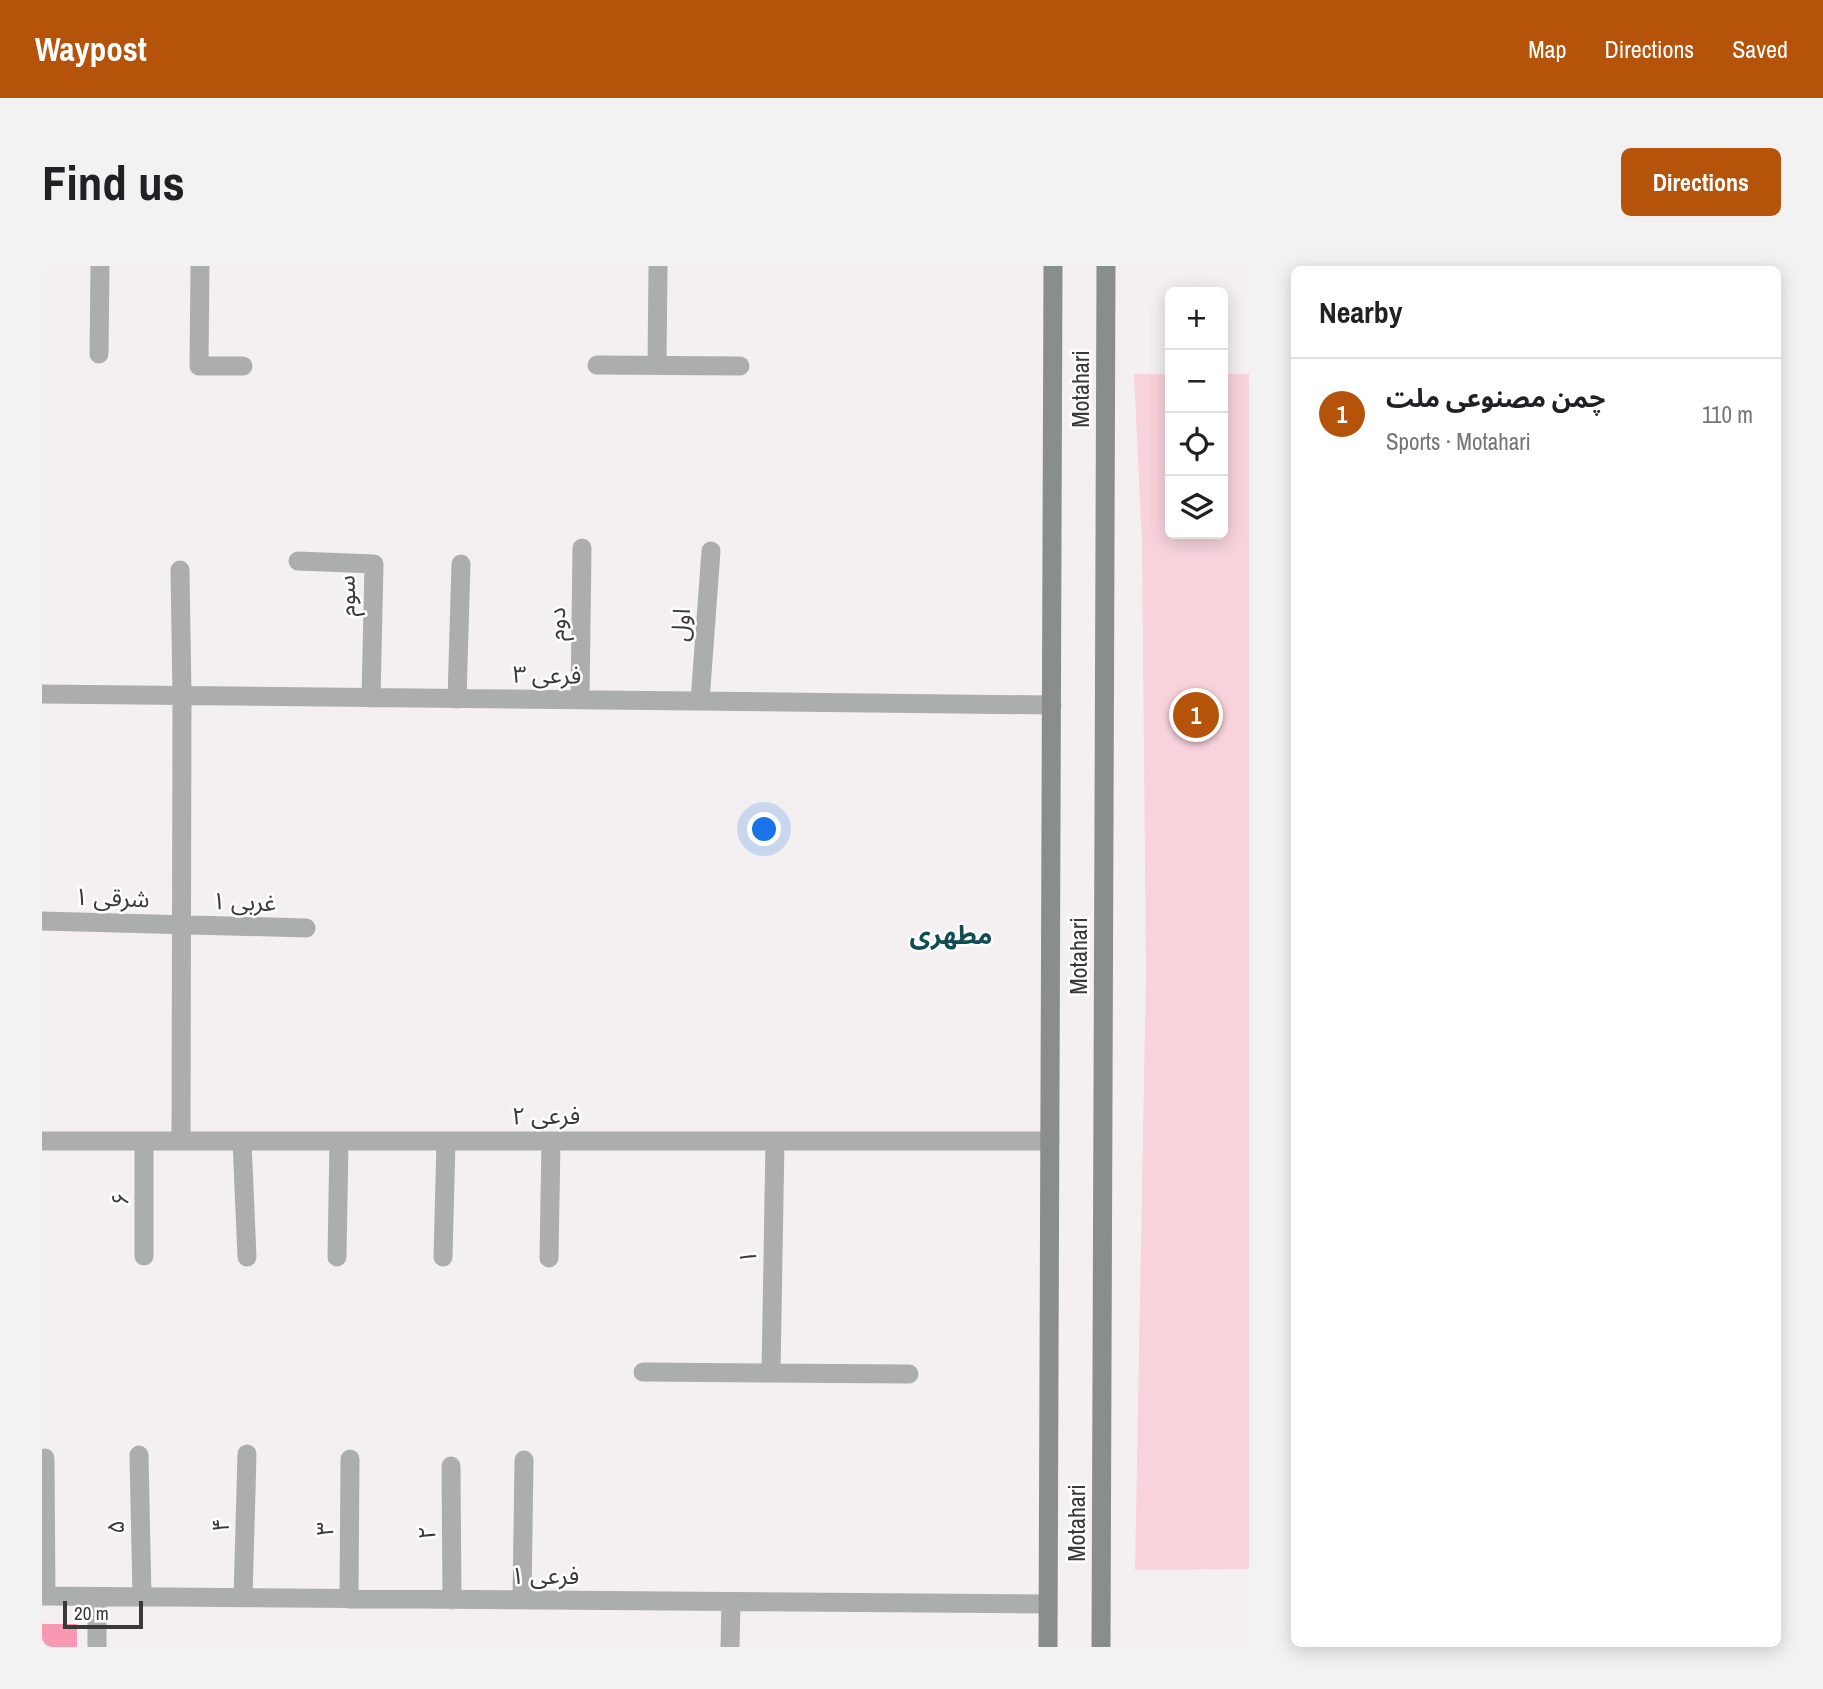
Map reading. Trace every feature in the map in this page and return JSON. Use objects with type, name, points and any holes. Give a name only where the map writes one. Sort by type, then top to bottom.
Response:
[{"type":"main road","name":"Motahari","points":[[1048,1647],[1053,266]]},
{"type":"main road","name":"Motahari","points":[[1101,1647],[1106,266]]},
{"type":"street","points":[[99,354],[100,266]]},
{"type":"street","points":[[200,266],[199,366],[243,366]]},
{"type":"street","points":[[657,365],[658,266]]},
{"type":"street","points":[[597,365],[740,366]]},
{"type":"street","name":"دوم","points":[[580,700],[582,548]]},
{"type":"street","name":"اول","points":[[701,701],[710,551]]},
{"type":"street","name":"سوم","points":[[298,561],[374,564],[371,698]]},
{"type":"street","points":[[457,699],[461,564]]},
{"type":"street","points":[[180,570],[181,1141]]},
{"type":"street","name":"فرعی ۳","points":[[42,694],[1052,705]]},
{"type":"street","name":"۱ شرقی","points":[[42,921],[181,925]]},
{"type":"street","name":"۱ غربی","points":[[181,925],[306,928]]},
{"type":"street","name":"فرعی ۲","points":[[42,1140],[1050,1141]]},
{"type":"street","name":"۶","points":[[144,1141],[144,1256]]},
{"type":"street","points":[[243,1141],[247,1257]]},
{"type":"street","points":[[337,1256],[339,1141]]},
{"type":"street","points":[[443,1257],[446,1141]]},
{"type":"street","points":[[549,1258],[551,1141]]},
{"type":"street","name":"۱","points":[[771,1373],[775,1141]]},
{"type":"street","points":[[642,1372],[909,1374]]},
{"type":"street","name":"۴","points":[[243,1598],[247,1454]]},
{"type":"street","name":"۵","points":[[139,1455],[142,1597]]},
{"type":"street","points":[[44,1596],[45,1458]]},
{"type":"street","name":"۳","points":[[349,1599],[350,1459]]},
{"type":"street","points":[[522,1600],[524,1460]]},
{"type":"street","name":"۲","points":[[451,1466],[452,1600]]},
{"type":"street","name":"فرعی ۱","points":[[44,1596],[1048,1604]]},
{"type":"street","points":[[97,1597],[97,1647]]},
{"type":"street","points":[[730,1647],[731,1602]]},
{"type":"shaded area","points":[[1134,374],[1165,374],[1165,539],[1228,539],[1228,374],[1249,374],[1249,1569],[1135,1570],[1146,972],[1142,545]]},
{"type":"shaded area","points":[[42,1624],[77,1624],[77,1647],[42,1647]]},
{"type":"place","name":"چمن مصنوعی ملت","points":[[1196,715]]},
{"type":"district","name":"مطهری","points":[[951,935]]}]
